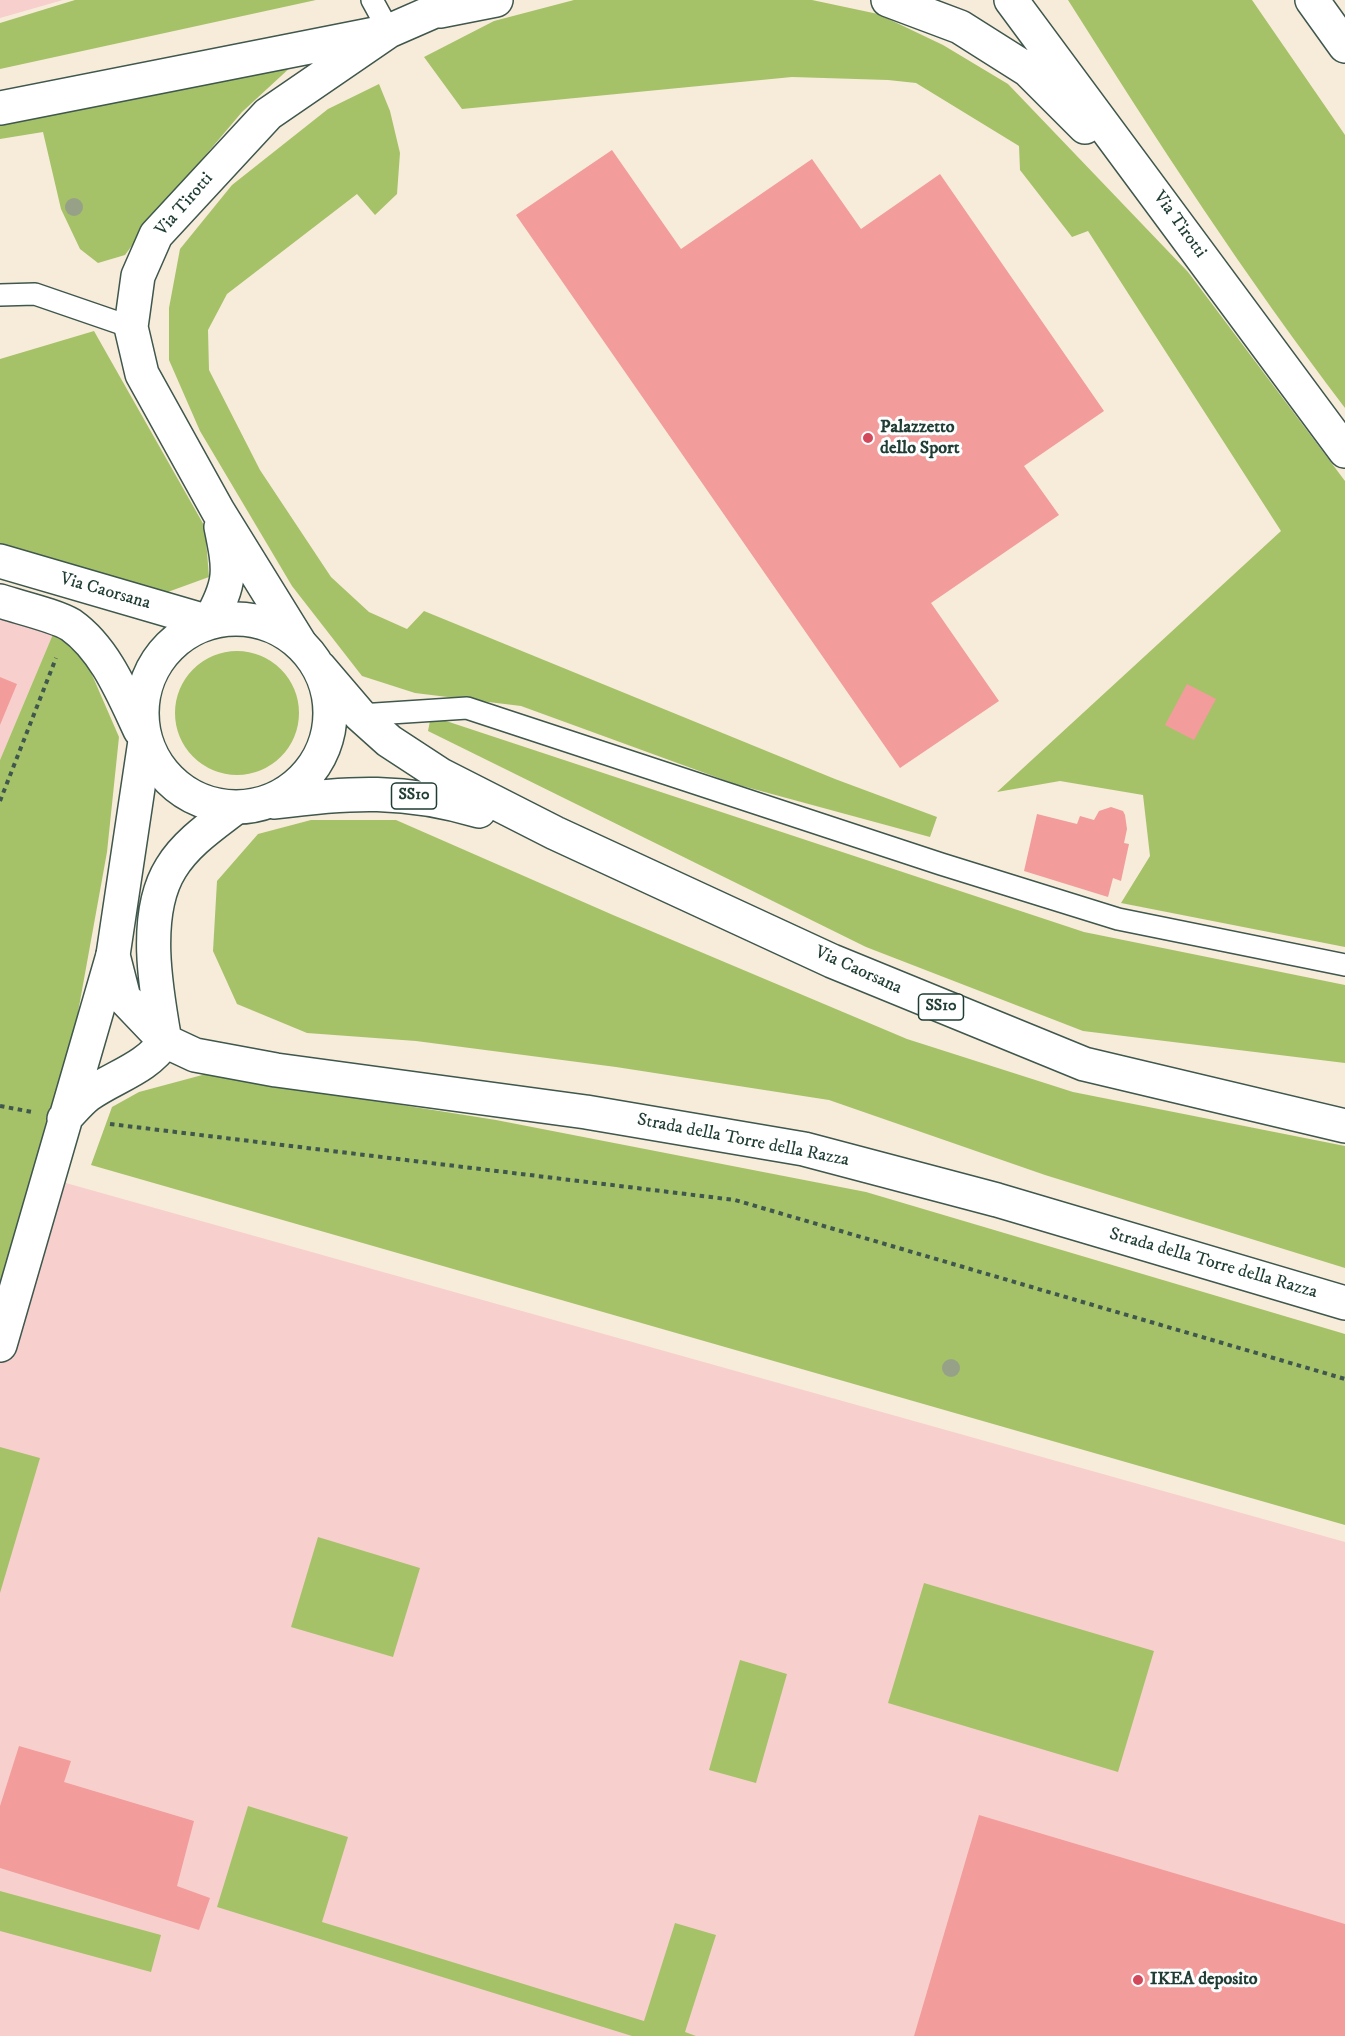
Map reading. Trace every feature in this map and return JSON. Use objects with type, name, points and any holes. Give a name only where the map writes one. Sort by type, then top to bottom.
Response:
[{"type":"main road","name":"Via Tirotti","points":[[299,642],[218,510],[142,374],[131,327],[138,276],[156,235],[268,114],[389,31],[460,0]]},
{"type":"main road","points":[[430,13],[496,0]]},
{"type":"main road","points":[[888,0],[960,27],[1028,70],[1168,210]]},
{"type":"main road","name":"Via Tirotti","points":[[1011,0],[1345,451]]},
{"type":"main road","points":[[1312,0],[1345,46]]},
{"type":"main road","name":"Via Tirotti","points":[[0,108],[389,31]]},
{"type":"main road","points":[[209,622],[224,597],[229,568],[218,510]]},
{"type":"main road","name":"Via Caorsana","points":[[0,561],[209,622]]},
{"type":"main road","points":[[0,601],[70,624],[93,645],[122,692],[145,741],[159,768],[180,789],[206,803],[235,808],[268,802],[296,787],[318,762],[329,731],[330,699],[319,668],[299,642],[272,625],[241,618],[209,622],[182,635],[160,656],[145,691],[142,708],[145,741],[113,955],[0,1345]]},
{"type":"main road","name":"SS10","points":[[319,668],[360,715],[389,741],[441,775],[555,833]]},
{"type":"main road","name":"SS10","points":[[268,802],[334,794],[392,793],[440,799],[555,833]]},
{"type":"main road","points":[[64,1119],[87,1096],[158,1053],[165,1041],[154,969],[158,897],[171,868],[189,846],[235,808]]},
{"type":"main road","name":"Via Caorsana","points":[[555,833],[832,961],[1084,1064],[1345,1126]]},
{"type":"main road","points":[[113,955],[124,998],[165,1041]]},
{"type":"main road","name":"Strada della Torre della Razza","points":[[165,1041],[195,1055],[276,1070],[586,1112],[804,1149],[997,1200],[1345,1303]]},
{"type":"lane","points":[[372,0],[389,31]]},
{"type":"lane","points":[[0,295],[35,294],[131,327]]},
{"type":"lane","points":[[360,715],[467,708],[929,860],[1118,918],[1345,965]]},
{"type":"path","points":[[0,801],[70,624]]},
{"type":"path","points":[[0,1106],[64,1119],[735,1200],[1345,1379]]},
{"type":"shaded area","points":[[0,0],[63,0],[0,18]]},
{"type":"shaded area","points":[[0,608],[56,627],[0,760]]},
{"type":"shaded area","points":[[48,1178],[1345,1542],[1345,2036],[0,2036],[0,1346]]},
{"type":"green space","points":[[75,0],[316,0],[0,69],[0,23]]},
{"type":"green space","points":[[574,0],[812,0],[878,14],[943,45],[1008,84],[1188,272],[1345,481],[1345,947],[1121,903],[1150,856],[1143,795],[1060,781],[997,792],[1281,531],[1088,231],[1072,237],[1020,170],[1019,146],[916,83],[792,77],[462,109],[424,57],[494,21]]},
{"type":"green space","points":[[1068,0],[1252,0],[1345,135],[1345,408],[1202,207]]},
{"type":"green space","points":[[293,65],[242,112],[149,222],[125,255],[98,263],[80,249],[61,209],[43,132],[0,139],[0,117]]},
{"type":"green space","points":[[379,84],[390,111],[400,153],[397,194],[375,215],[357,194],[227,294],[208,330],[209,370],[260,470],[331,577],[369,612],[407,629],[424,611],[835,779],[937,817],[930,837],[735,784],[521,706],[415,693],[362,676],[292,586],[200,431],[169,360],[169,308],[180,249],[232,185],[328,109]]},
{"type":"green space","points":[[94,331],[205,527],[209,577],[165,593],[0,547],[0,359]]},
{"type":"green space","points":[[70,624],[119,737],[107,852],[48,1178],[0,1346],[0,760],[56,627]]},
{"type":"green space","points":[[237,651],[261,656],[281,669],[294,689],[299,713],[294,737],[281,757],[261,770],[237,775],[213,770],[193,757],[180,737],[175,713],[180,689],[193,669],[213,656]]},
{"type":"green space","points":[[431,716],[1084,932],[1345,985],[1345,1063],[1083,1031],[866,947],[428,731]]},
{"type":"green space","points":[[311,820],[396,820],[613,915],[907,1039],[1073,1092],[1345,1146],[1345,1268],[1045,1175],[829,1100],[616,1067],[416,1041],[307,1033],[237,1004],[213,951],[217,881],[258,834]]},
{"type":"green space","points":[[206,1074],[496,1120],[866,1192],[1345,1334],[1345,1525],[91,1165],[112,1107],[139,1092]]},
{"type":"green space","points":[[0,1447],[40,1458],[0,1593]]},
{"type":"green space","points":[[318,1537],[420,1568],[393,1657],[291,1627]]},
{"type":"green space","points":[[924,1583],[1154,1651],[1118,1772],[888,1703]]},
{"type":"green space","points":[[740,1660],[787,1674],[756,1783],[709,1770]]},
{"type":"green space","points":[[248,1806],[348,1837],[322,1922],[644,2021],[675,1923],[716,1935],[685,2032],[696,2036],[632,2036],[217,1907]]},
{"type":"green space","points":[[0,1891],[161,1935],[151,1972],[0,1931]]},
{"type":"building","name":"Palazzetto dello Sport","points":[[612,150],[681,249],[812,159],[861,229],[940,174],[1104,411],[1024,466],[1059,515],[931,603],[999,701],[900,768],[516,215]]},
{"type":"building","points":[[0,677],[17,684],[0,725]]},
{"type":"building","points":[[1187,684],[1216,699],[1194,740],[1165,725]]},
{"type":"building","points":[[1111,807],[1123,811],[1125,815],[1127,829],[1124,843],[1129,844],[1121,881],[1113,878],[1108,897],[1024,871],[1037,814],[1077,824],[1080,816],[1094,820],[1099,811]]},
{"type":"building","points":[[19,1746],[71,1761],[64,1782],[194,1821],[177,1886],[210,1898],[199,1930],[0,1868],[0,1806]]},
{"type":"building","name":"IKEA deposito","points":[[979,1815],[1345,1924],[1345,2036],[914,2036]]},
{"type":"place","name":"Palazzetto dello Sport","points":[[868,438]]},
{"type":"place","name":"IKEA deposito","points":[[1138,1980]]}]
